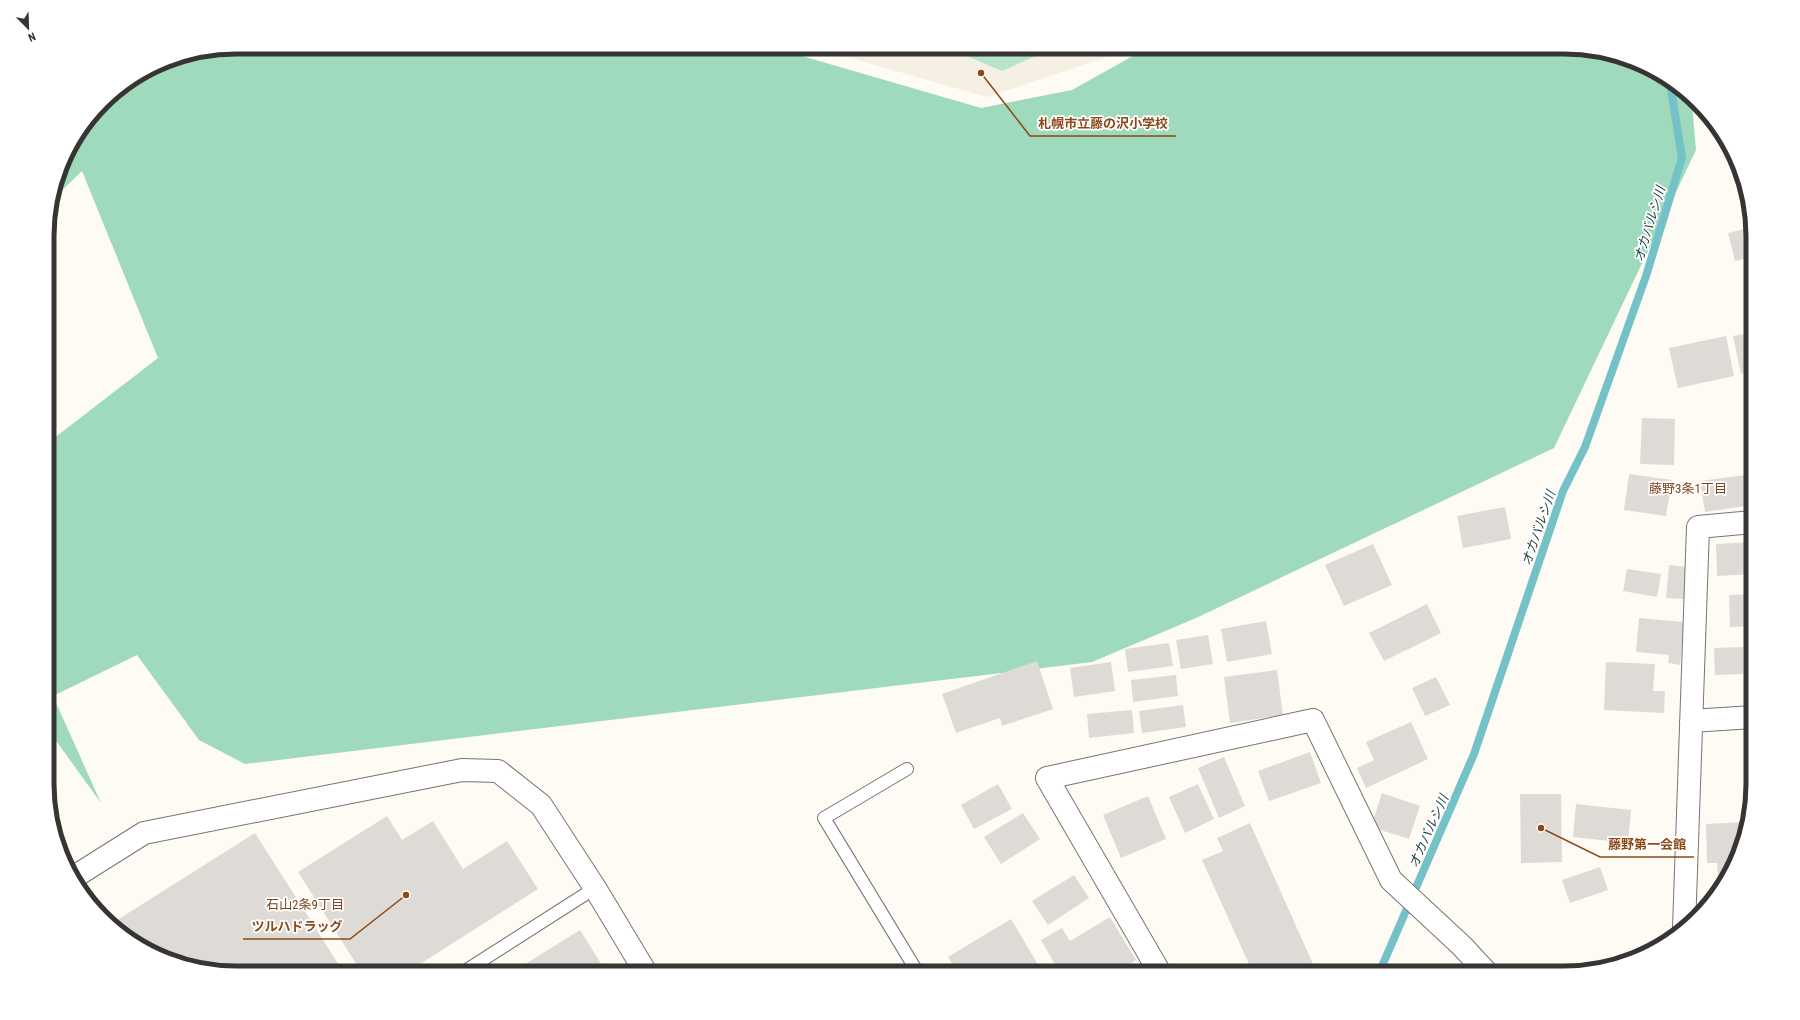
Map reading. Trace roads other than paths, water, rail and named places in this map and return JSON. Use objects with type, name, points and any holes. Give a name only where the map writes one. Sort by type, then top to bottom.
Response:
[{"type":"street","points":[[1684,921],[1698,527],[1746,523]]},
{"type":"street","points":[[1691,721],[1746,717]]},
{"type":"street","points":[[1156,966],[1047,778],[1313,720],[1391,880],[1462,946],[1481,966]]},
{"type":"street","points":[[78,875],[144,833],[462,770],[498,771],[541,805],[595,888],[642,966]]},
{"type":"lane","points":[[907,769],[824,818],[914,966]]},
{"type":"lane","points":[[473,966],[595,888]]},
{"type":"waterway","name":"オカバルシ川","points":[[1382,966],[1474,754],[1563,491],[1585,447],[1646,276],[1682,158],[1671,89]]},
{"type":"place","name":"札幌市立藤の沢小学校","points":[[981,73]]},
{"type":"place","name":"藤野第一会館","points":[[1541,828]]},
{"type":"place","name":"ツルハドラッグ","points":[[406,895]]},
{"type":"district","name":"藤野3条1丁目","points":[[1688,488]]},
{"type":"district","name":"石山2条9丁目","points":[[305,904]]}]
